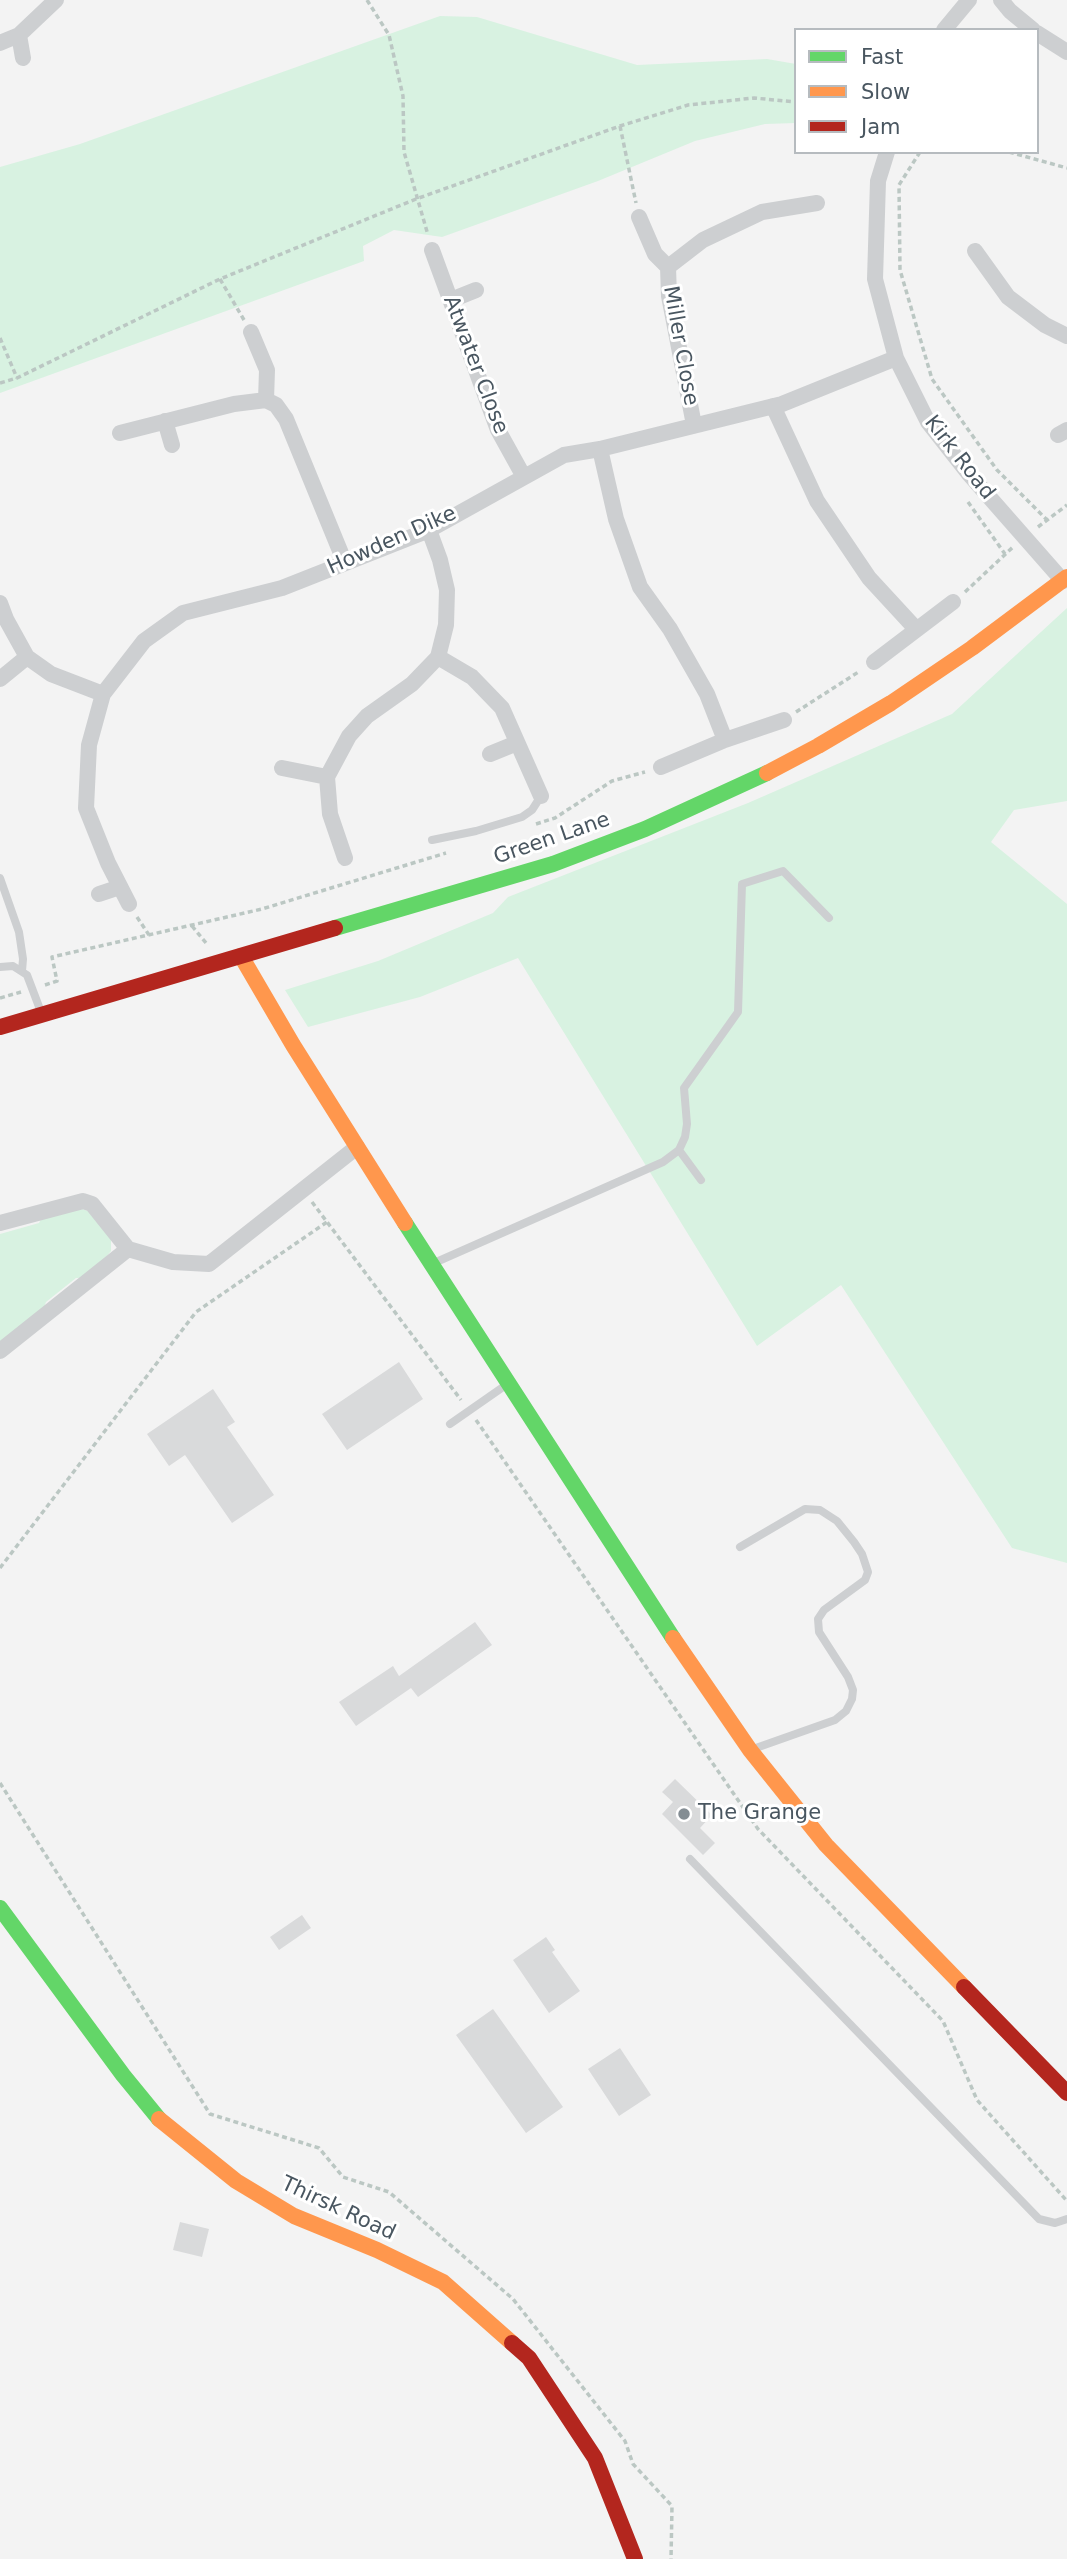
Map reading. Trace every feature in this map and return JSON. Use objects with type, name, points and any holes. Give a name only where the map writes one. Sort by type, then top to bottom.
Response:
[{"type":"main road","name":"Green Lane","points":[[0,1027],[553,864],[645,829],[741,786],[818,746],[891,703],[972,648],[1065,579]]},
{"type":"main road","points":[[241,956],[431,1264],[673,1639],[750,1750],[826,1845],[1067,2093]]},
{"type":"main road","name":"Thirsk Road","points":[[0,1908],[123,2075],[163,2124],[236,2181],[294,2216],[377,2250],[443,2282],[528,2358],[595,2458],[635,2559]]},
{"type":"street","points":[[0,43],[19,35],[56,0]]},
{"type":"street","points":[[946,28],[969,0]]},
{"type":"street","points":[[1001,0],[1010,12],[1031,28]]},
{"type":"street","points":[[1039,34],[1067,52]]},
{"type":"street","points":[[19,35],[23,58]]},
{"type":"street","name":"Kirk Road","points":[[886,154],[878,181],[875,279],[896,358],[928,422],[1023,537],[1065,579]]},
{"type":"street","name":"Miller Close","points":[[667,267],[703,240],[762,212],[817,203]]},
{"type":"street","name":"Miller Close","points":[[639,217],[655,254],[667,267],[668,296],[694,425]]},
{"type":"street","name":"Atwater Close","points":[[432,250],[498,430],[524,477]]},
{"type":"street","points":[[975,251],[1007,297],[1045,325],[1067,336]]},
{"type":"street","points":[[451,300],[476,290]]},
{"type":"street","points":[[251,332],[267,370],[266,400]]},
{"type":"street","name":"Howden Dike","points":[[129,904],[86,808],[89,746],[103,694],[144,641],[183,613],[282,588],[429,530],[564,455],[600,449],[773,407],[896,358]]},
{"type":"street","points":[[120,433],[234,404],[266,400],[276,405],[286,419],[345,563]]},
{"type":"street","points":[[773,407],[817,502],[869,578],[916,629]]},
{"type":"street","points":[[165,421],[172,445]]},
{"type":"street","points":[[600,449],[616,519],[640,587],[670,629],[707,694],[725,740]]},
{"type":"street","points":[[345,858],[330,814],[327,776],[349,736],[367,716],[412,684],[438,657],[446,625],[447,590],[429,530]]},
{"type":"street","points":[[874,662],[953,602]]},
{"type":"street","points":[[0,603],[27,657],[51,674],[103,694]]},
{"type":"street","points":[[0,679],[27,657]]},
{"type":"street","points":[[438,657],[472,677],[502,708],[541,796]]},
{"type":"street","points":[[660,767],[725,740],[784,720]]},
{"type":"street","points":[[490,754],[517,743]]},
{"type":"street","points":[[282,768],[327,776]]},
{"type":"street","points":[[99,894],[120,887]]},
{"type":"street","points":[[0,1223],[83,1201],[92,1204],[128,1249],[173,1262],[209,1264],[357,1147]]},
{"type":"street","points":[[0,1351],[128,1249]]},
{"type":"lane","points":[[432,839],[476,831],[522,817],[532,810],[541,796]]},
{"type":"lane","points":[[431,1264],[663,1162],[679,1150],[687,1124],[684,1088],[738,1012],[742,884],[783,871],[829,918]]},
{"type":"lane","points":[[0,878],[19,932],[22,971]]},
{"type":"lane","points":[[0,967],[13,966],[22,971],[33,989],[42,1015]]},
{"type":"lane","points":[[679,1150],[701,1180]]},
{"type":"lane","points":[[450,1424],[509,1383]]},
{"type":"lane","points":[[740,1547],[805,1509],[820,1510],[837,1521],[862,1554],[868,1572],[865,1580],[824,1610],[818,1619],[820,1632],[842,1664],[850,1683],[852,1699],[846,1710],[827,1723],[750,1750]]},
{"type":"lane","points":[[690,1859],[1039,2219],[1055,2223],[1067,2219]]},
{"type":"path","points":[[367,0],[389,35],[402,96],[404,152],[432,250]]},
{"type":"path","points":[[0,383],[17,378],[220,279],[416,199],[620,126],[688,105],[754,98],[794,102]]},
{"type":"path","points":[[620,126],[639,217]]},
{"type":"path","points":[[919,154],[899,185],[900,270],[932,379],[997,470],[1047,520]]},
{"type":"path","points":[[1016,154],[1067,168]]},
{"type":"path","points":[[220,279],[251,332]]},
{"type":"path","points":[[0,338],[17,378]]},
{"type":"path","points":[[953,602],[1023,537],[1067,505]]},
{"type":"path","points":[[784,720],[874,662]]},
{"type":"path","points":[[529,826],[555,818],[612,781],[660,767]]},
{"type":"path","points":[[0,998],[57,981],[52,957],[262,909],[453,850]]},
{"type":"path","points":[[304,1190],[469,1410],[758,1829],[943,2021],[977,2100],[1067,2201]]},
{"type":"path","points":[[0,1568],[197,1312],[327,1222]]},
{"type":"path","points":[[0,1783],[210,2114],[319,2148],[344,2177],[388,2192],[513,2299],[625,2441],[633,2464],[672,2506],[671,2559]]},
{"type":"green space","points":[[440,16],[477,17],[637,65],[767,59],[794,64],[794,123],[765,124],[695,141],[598,181],[442,237],[394,230],[363,246],[364,261],[0,393],[0,167],[80,144]]},
{"type":"green space","points":[[1067,608],[1067,801],[1014,810],[991,842],[1067,904],[1067,1563],[1012,1548],[841,1285],[757,1346],[518,958],[420,997],[308,1027],[285,990],[378,961],[493,913],[508,897],[748,803],[952,714]]},
{"type":"green space","points":[[82,1209],[88,1211],[111,1239],[111,1251],[84,1278],[76,1278],[46,1302],[43,1310],[0,1343],[0,1234],[39,1223],[42,1217]]},
{"type":"building","points":[[399,1362],[423,1399],[347,1450],[322,1414]]},
{"type":"building","points":[[213,1389],[235,1422],[227,1427],[274,1495],[232,1523],[185,1455],[169,1466],[147,1434]]},
{"type":"building","points":[[475,1622],[492,1645],[418,1697],[411,1688],[356,1726],[339,1702],[393,1666],[399,1676]]},
{"type":"building","points":[[675,1779],[712,1815],[700,1828],[715,1843],[703,1855],[662,1814],[673,1802],[662,1792]]},
{"type":"building","points":[[302,1915],[311,1928],[279,1950],[270,1937]]},
{"type":"building","points":[[546,1937],[555,1950],[552,1952],[580,1991],[549,2013],[513,1960]]},
{"type":"building","points":[[493,2009],[563,2107],[526,2133],[456,2035]]},
{"type":"building","points":[[620,2048],[651,2095],[619,2116],[588,2069]]},
{"type":"building","points":[[180,2222],[209,2229],[202,2257],[173,2250]]},
{"type":"traffic: fast","points":[[335,928],[553,864],[645,829],[767,773]]},
{"type":"traffic: fast","points":[[405,1223],[673,1638]]},
{"type":"traffic: fast","points":[[0,1908],[123,2075],[159,2119]]},
{"type":"traffic: slow","points":[[767,773],[891,703],[972,648],[1067,577]]},
{"type":"traffic: slow","points":[[241,956],[293,1045],[405,1223]]},
{"type":"traffic: slow","points":[[673,1638],[750,1750],[826,1845],[964,1987]]},
{"type":"traffic: slow","points":[[159,2119],[236,2181],[294,2216],[377,2250],[443,2282],[512,2343]]},
{"type":"traffic: jam","points":[[0,1027],[335,928]]},
{"type":"traffic: jam","points":[[964,1987],[1067,2093]]},
{"type":"traffic: jam","points":[[512,2343],[529,2358],[595,2458],[635,2559]]},
{"type":"place","name":"The Grange","points":[[684,1814]]}]
